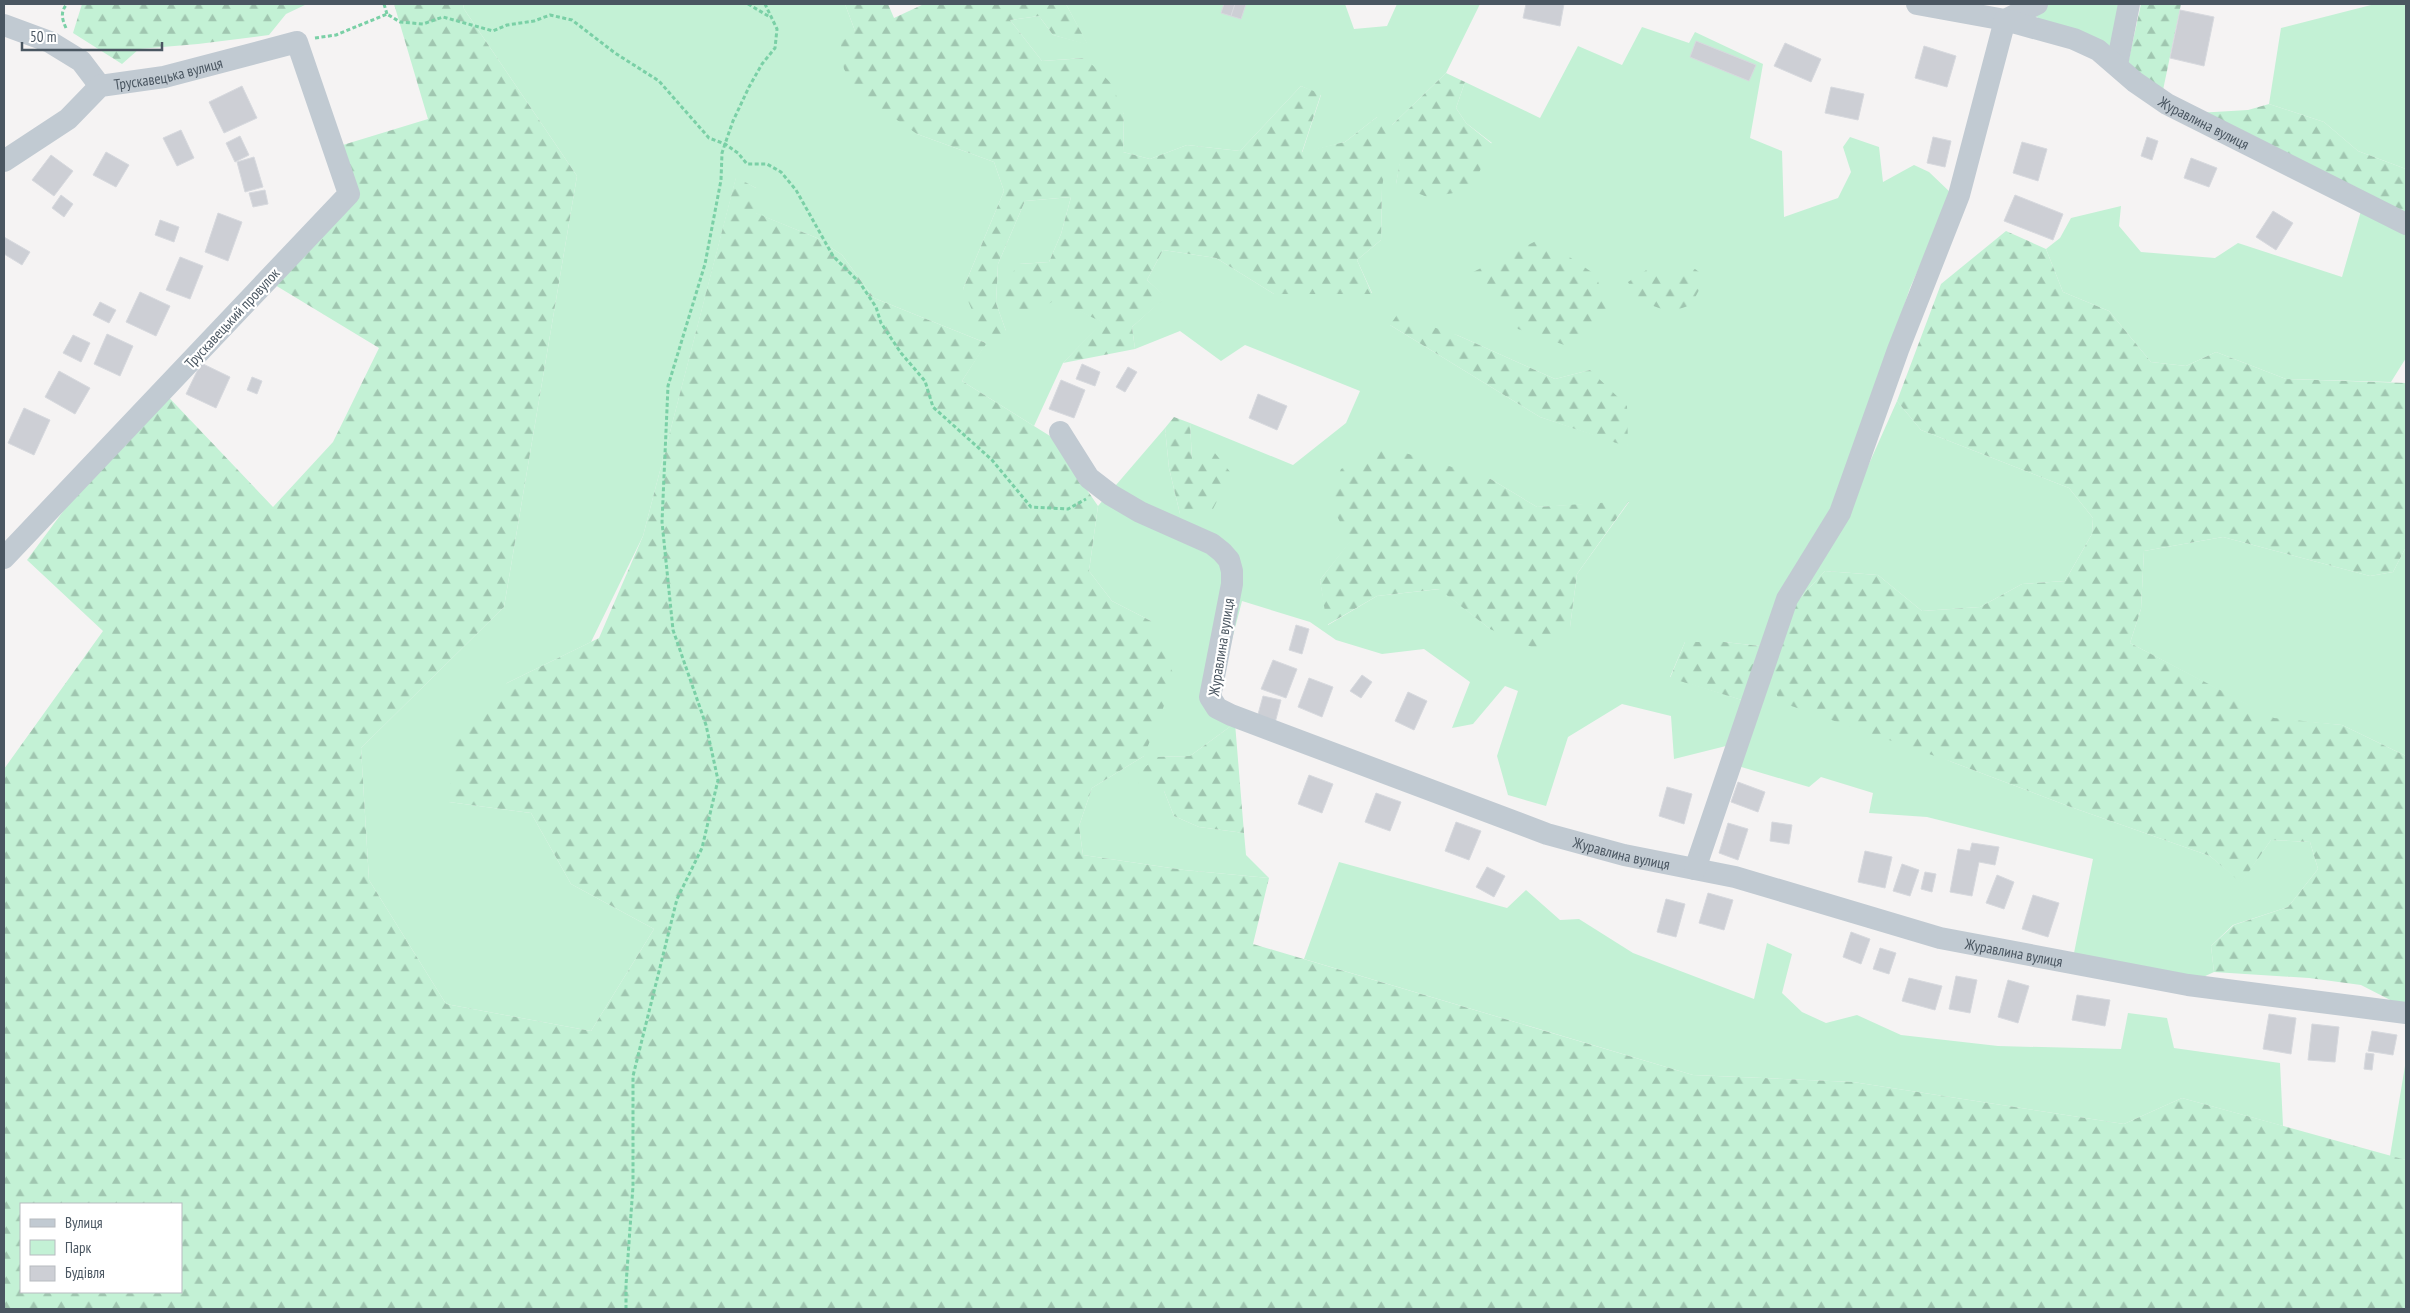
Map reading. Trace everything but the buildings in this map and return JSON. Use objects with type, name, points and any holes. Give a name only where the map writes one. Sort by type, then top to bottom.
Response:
[{"type":"street","points":[[1916,4],[2005,20],[2037,4]]},
{"type":"street","points":[[2116,65],[2129,4]]},
{"type":"street","points":[[1695,869],[1787,599],[1840,513],[1898,350],[1958,195],[2005,20]]},
{"type":"street","name":"Журавлина вулиця","points":[[2005,20],[2074,39],[2098,50],[2135,82],[2168,104],[2406,224]]},
{"type":"street","points":[[4,26],[50,42],[81,61],[100,86]]},
{"type":"street","name":"Трускавецька вулиця","points":[[4,161],[68,118],[100,86],[164,77],[297,42]]},
{"type":"street","name":"Трускавецький провулок","points":[[4,558],[349,194],[297,42]]},
{"type":"street","name":"Журавлина вулиця","points":[[1060,432],[1090,478],[1104,490],[1140,512],[1212,544],[1229,560],[1232,571],[1232,584],[1210,698],[1217,708],[1232,715],[1547,834],[1624,855],[1735,877],[1940,938],[2188,985],[2406,1013]]},
{"type":"path","points":[[384,4],[387,14],[400,22],[423,24],[443,17],[493,31],[550,15],[572,20],[614,53],[659,81],[709,138],[725,144],[738,153],[747,164],[767,164],[781,172],[796,190],[833,256],[860,283],[876,307],[881,323],[901,352],[925,381],[933,407],[992,460],[1031,507],[1068,509],[1104,490]]},
{"type":"path","points":[[748,4],[771,17]]},
{"type":"path","points":[[626,1309],[633,1186],[633,1076],[677,900],[702,848],[718,780],[706,725],[673,630],[662,522],[668,386],[705,264],[721,180],[722,153],[732,121],[762,64],[775,48],[777,29],[765,4]]},
{"type":"path","points":[[297,42],[336,35],[387,14]]},
{"type":"green space","points":[[82,4],[307,4],[286,14],[269,35],[139,49],[122,64],[73,33]]},
{"type":"green space","points":[[394,4],[463,4],[464,9],[577,176],[504,607],[361,748],[369,880],[446,1004],[591,1031],[654,929],[571,884],[531,813],[449,802],[456,731],[507,683],[599,638],[643,536],[736,177],[756,188],[756,213],[817,238],[842,255],[874,298],[986,343],[963,289],[1004,191],[994,162],[917,134],[857,92],[844,69],[841,54],[841,42],[855,31],[845,4],[888,4],[894,18],[924,4],[1066,4],[1088,45],[1053,35],[1039,16],[1010,20],[1042,61],[1085,58],[1111,83],[1124,114],[1123,152],[1150,159],[1187,145],[1240,151],[1301,86],[1321,94],[1302,152],[1345,142],[1377,117],[1392,125],[1446,73],[1465,82],[1456,108],[1466,123],[1492,144],[1478,175],[1461,192],[1427,197],[1396,184],[1404,137],[1391,126],[1382,188],[1381,240],[1357,260],[1372,294],[1274,294],[1216,258],[1163,250],[1147,280],[1166,297],[1132,327],[1135,349],[1063,363],[1102,322],[1055,300],[1019,322],[999,291],[1019,264],[1049,262],[1061,234],[1071,197],[1025,201],[998,264],[996,303],[1006,331],[986,344],[962,381],[1050,436],[1098,506],[1089,571],[1112,601],[1151,621],[1175,678],[1144,756],[1092,788],[1079,826],[1083,855],[1184,870],[1269,878],[1253,944],[1693,1075],[1853,1082],[2124,1124],[2182,1098],[2406,1160],[2406,1309],[4,1309],[4,769],[103,631],[27,560],[157,385],[273,507],[333,442],[379,348],[270,282],[349,194],[333,148],[428,119]]},
{"type":"green space","points":[[463,4],[845,4],[855,31],[917,134],[994,162],[1004,191],[963,289],[1006,331],[996,303],[998,264],[1025,201],[1071,197],[1061,234],[1049,262],[1019,264],[1055,299],[1103,322],[1063,363],[1034,426],[962,381],[986,343],[874,298],[842,255],[817,238],[755,213],[756,188],[736,178],[643,536],[591,642],[507,683],[449,802],[531,813],[571,884],[654,929],[591,1031],[446,1004],[369,880],[361,748],[504,607],[577,176],[464,9]]},
{"type":"green space","points":[[1066,4],[1345,4],[1354,29],[1387,26],[1397,4],[1480,4],[1446,73],[1392,125],[1405,137],[1396,184],[1492,143],[1466,123],[1456,108],[1465,82],[1540,118],[1578,46],[1622,65],[1642,27],[1689,43],[1695,32],[1763,64],[1750,138],[1782,151],[1784,217],[1838,198],[1851,172],[1843,147],[1850,137],[1879,147],[1883,182],[1914,165],[1929,172],[1952,194],[1910,288],[1836,511],[1760,646],[1724,642],[1685,642],[1670,677],[1745,701],[1730,745],[1674,759],[1671,716],[1622,704],[1568,737],[1546,806],[1508,795],[1497,756],[1518,691],[1505,686],[1473,724],[1452,728],[1470,682],[1424,649],[1382,654],[1336,640],[1310,622],[1242,601],[1217,697],[1235,723],[1190,756],[1157,757],[1164,791],[1174,816],[1199,827],[1244,833],[1246,855],[1269,878],[1184,870],[1083,855],[1079,826],[1092,788],[1144,756],[1151,621],[1112,601],[1089,571],[1098,506],[1165,428],[1169,468],[1180,514],[1192,459],[1190,423],[1293,465],[1346,423],[1360,391],[1245,345],[1221,361],[1180,331],[1135,349],[1132,327],[1165,297],[1147,280],[1163,250],[1216,258],[1274,294],[1372,293],[1357,260],[1381,240],[1382,188],[1377,117],[1345,142],[1302,153],[1321,95],[1301,86],[1240,151],[1187,145],[1150,159],[1123,152],[1124,114],[1084,58],[1042,61],[1010,20],[1039,16],[1053,35],[1087,44]],"holes":[[[1390,325],[1457,335],[1555,379],[1590,370],[1628,446],[1540,417]],[[1489,478],[1537,507],[1629,502],[1577,574],[1570,627],[1490,629],[1440,589],[1377,596],[1328,625],[1320,580],[1350,542]]]},
{"type":"green space","points":[[2048,4],[2123,4],[2109,50],[2052,27],[2031,13]]},
{"type":"green space","points":[[2141,4],[2181,4],[2163,90],[2127,68]]},
{"type":"green space","points":[[2375,4],[2406,4],[2406,169],[2358,151],[2324,122],[2269,104],[2281,28]]},
{"type":"green space","points":[[2269,104],[2324,122],[2358,151],[2406,169],[2406,215],[2197,113],[2248,110]]},
{"type":"green space","points":[[2121,206],[2119,226],[2141,252],[2215,258],[2238,243],[2342,277],[2361,211],[2406,232],[2406,358],[2391,382],[2286,379],[2216,352],[2186,366],[2151,362],[2109,311],[2063,292],[2046,249],[2060,238],[2071,218]]},
{"type":"green space","points":[[2006,231],[2046,249],[2063,292],[2109,311],[2151,362],[2186,366],[2216,352],[2286,379],[2406,383],[2406,547],[2393,572],[2370,576],[2223,537],[2144,551],[2141,609],[2130,643],[2274,718],[2342,725],[2406,756],[2406,1006],[2398,1004],[2361,985],[2309,978],[2214,972],[2211,946],[2234,925],[2288,907],[2318,869],[2310,842],[2271,840],[2241,883],[2210,856],[2068,806],[1952,762],[1780,702],[1771,682],[1745,701],[1670,678],[1685,642],[1724,642],[1760,646],[1825,571],[1878,575],[1922,611],[1980,607],[2022,584],[2065,581],[2092,534],[2093,518],[2069,488],[1921,430],[1897,401],[1941,284]]},
{"type":"green space","points":[[1536,241],[1565,254],[1596,275],[1607,310],[1576,349],[1518,329],[1473,272]]},
{"type":"green space","points":[[1648,269],[1666,275],[1695,269],[1706,277],[1691,305],[1670,312],[1637,300],[1628,282]]},
{"type":"green space","points":[[1397,315],[1457,335],[1555,379],[1590,370],[1627,406],[1628,447],[1540,417],[1390,325]]},
{"type":"green space","points":[[1897,401],[1921,430],[2069,488],[2093,518],[2092,534],[2065,581],[2022,584],[1980,607],[1922,611],[1878,575],[1825,571],[1799,599],[1848,511]]},
{"type":"green space","points":[[1174,417],[1190,423],[1192,459],[1214,452],[1231,473],[1213,509],[1180,514],[1169,468],[1165,428]]},
{"type":"green space","points":[[1385,447],[1489,478],[1537,507],[1629,501],[1577,574],[1570,627],[1536,649],[1490,629],[1439,589],[1377,596],[1327,625],[1320,580],[1350,541],[1328,499],[1341,469]]},
{"type":"green space","points":[[2223,537],[2370,576],[2393,572],[2406,547],[2406,756],[2342,725],[2274,719],[2130,643],[2141,609],[2144,551]]},
{"type":"green space","points":[[1771,681],[1952,762],[2068,806],[2210,856],[2241,882],[2271,840],[2310,842],[2318,869],[2288,907],[2233,925],[2211,946],[2214,972],[2201,978],[2074,953],[2093,859],[1927,817],[1869,813],[1873,793],[1821,777],[1809,787],[1738,766],[1761,689]]},
{"type":"green space","points":[[1235,723],[1244,833],[1199,827],[1174,816],[1164,791],[1138,783],[1142,770],[1157,757],[1190,756]]},
{"type":"green space","points":[[1339,862],[1507,908],[1526,890],[1560,920],[1579,919],[1633,953],[1754,999],[1767,943],[1792,954],[1782,993],[1802,1012],[1826,1023],[1857,1015],[1901,1035],[1998,1046],[2121,1049],[2128,1013],[2167,1018],[2174,1048],[2280,1063],[2283,1126],[2182,1098],[2124,1124],[1853,1082],[1693,1075],[1304,959]]},
{"type":"green space","points":[[2406,1060],[2406,1160],[2390,1156]]}]
